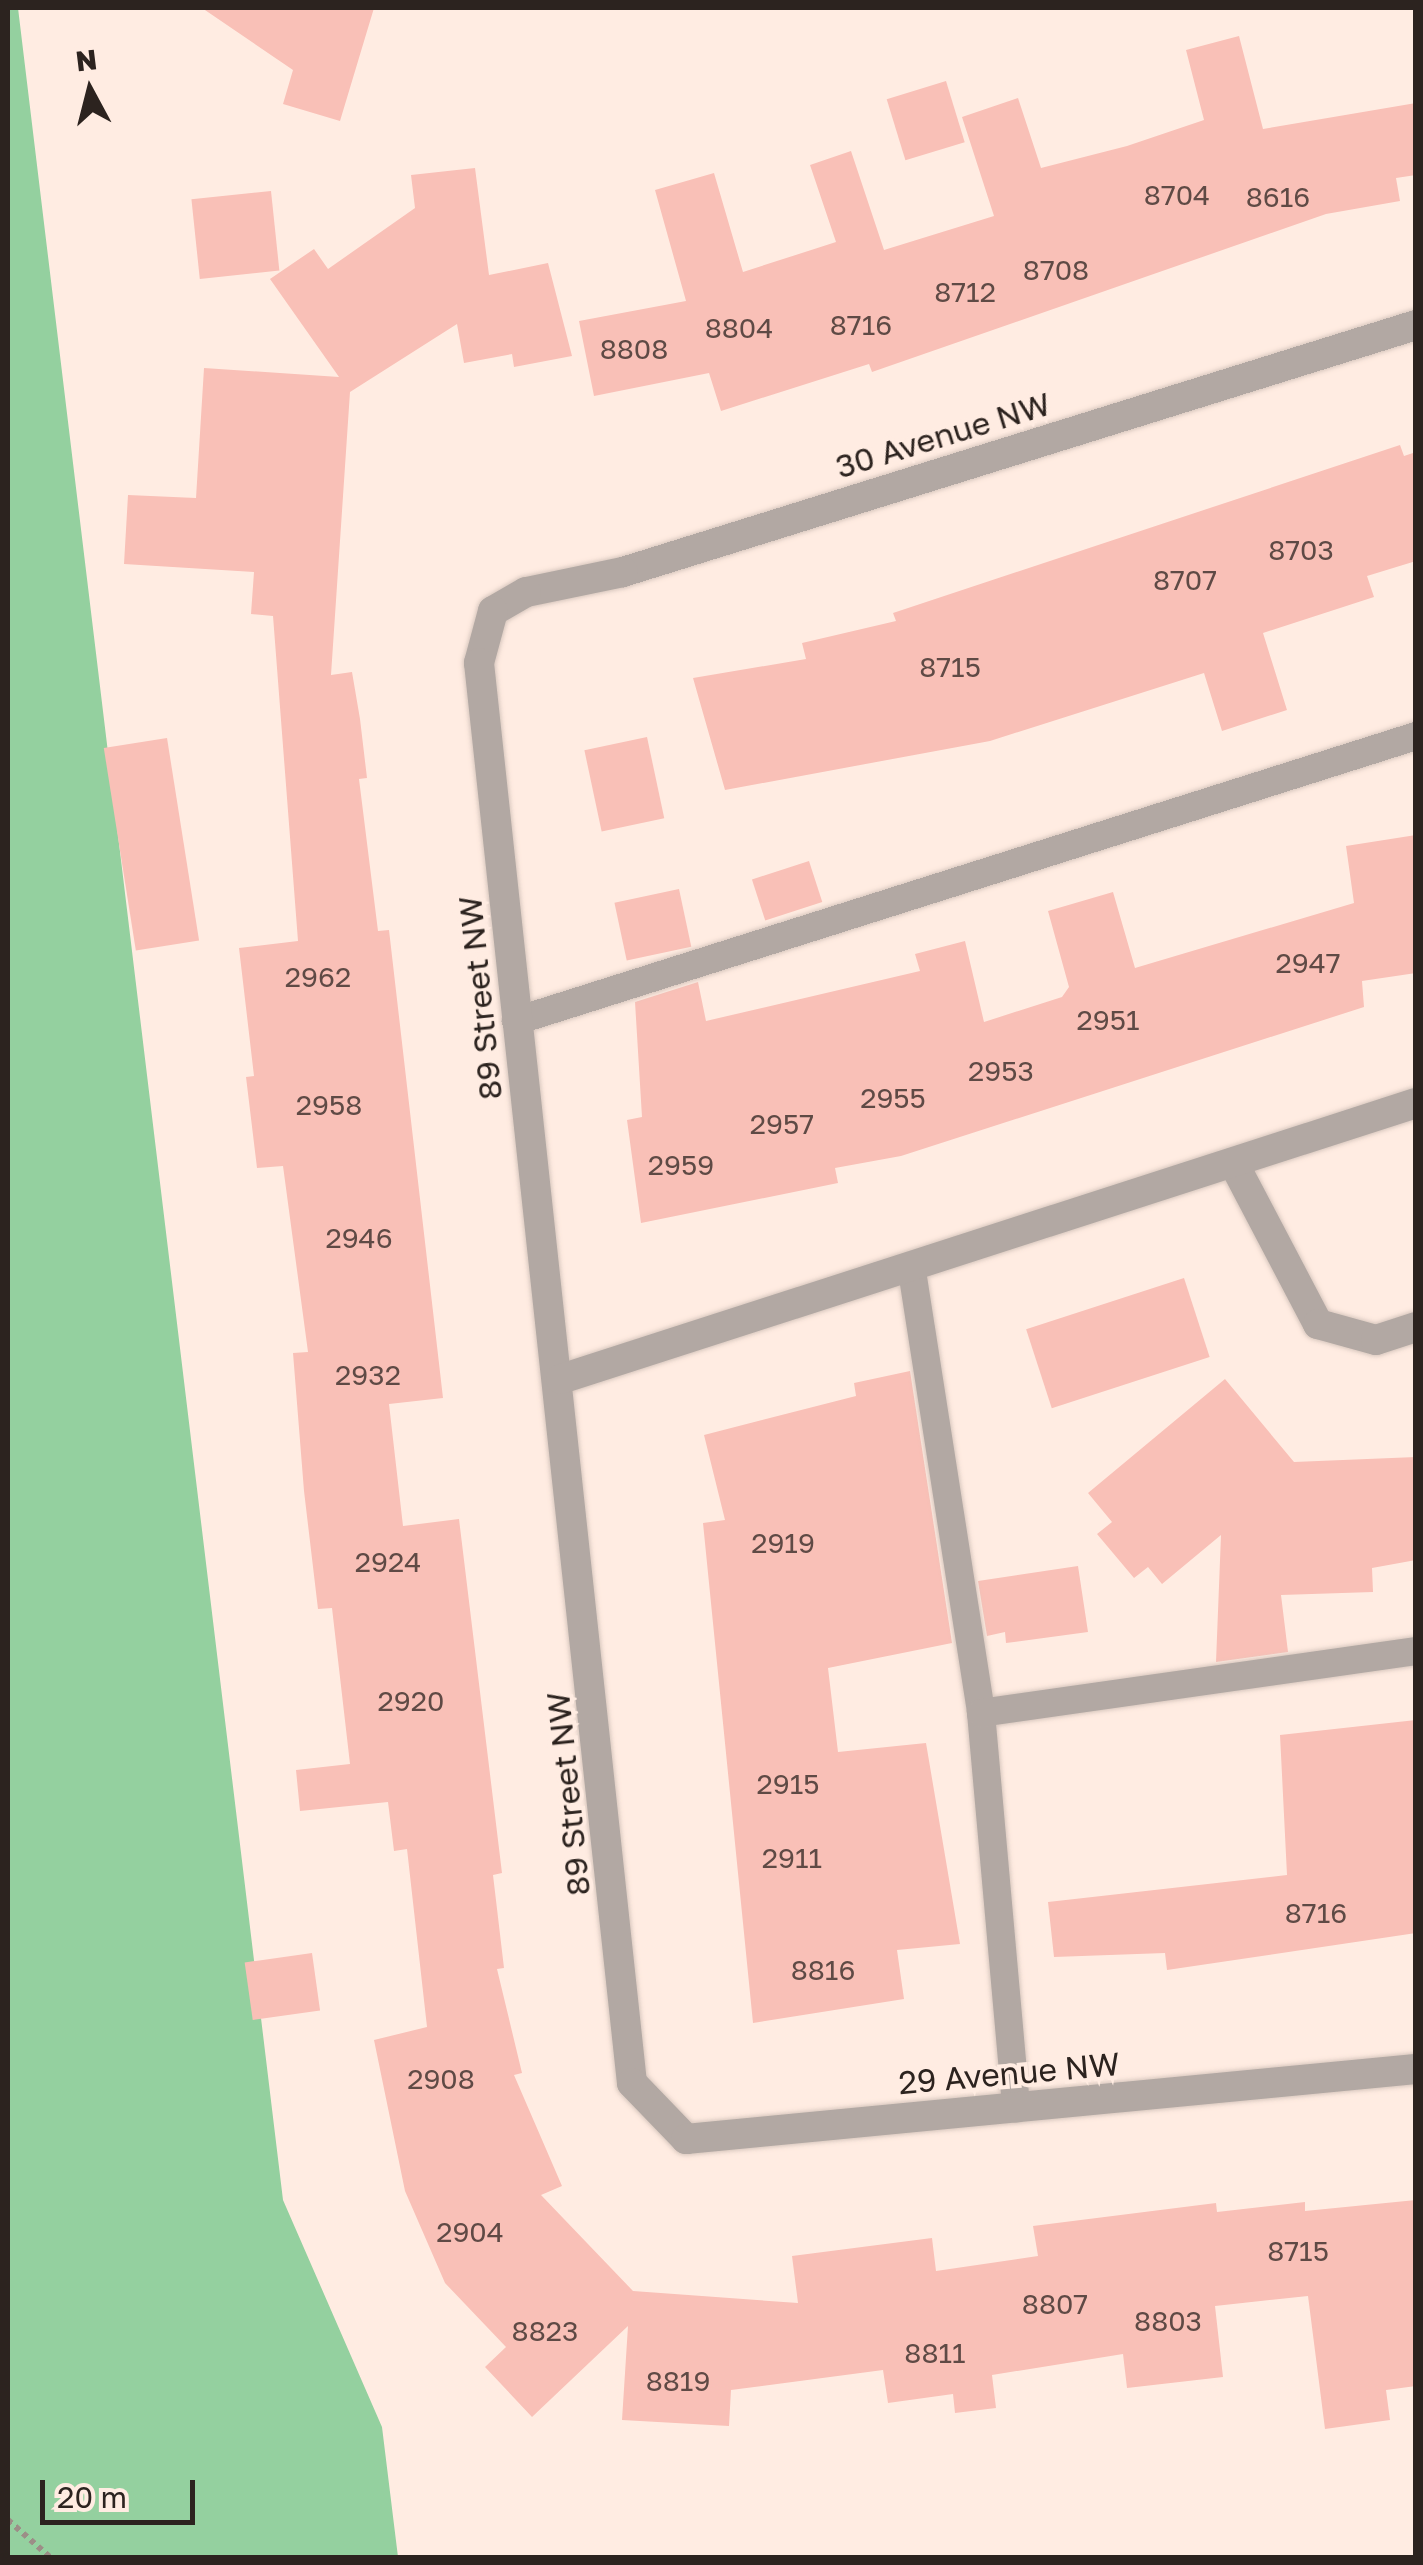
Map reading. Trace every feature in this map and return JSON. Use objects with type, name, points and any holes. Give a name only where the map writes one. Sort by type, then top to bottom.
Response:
[{"type":"street","name":"30 Avenue NW","points":[[493,611],[526,592],[623,572],[1416,325]]},
{"type":"street","name":"89 Street NW","points":[[493,611],[480,663],[516,1021],[561,1379],[632,2083]]},
{"type":"street","points":[[561,1379],[912,1271],[1416,1102]]},
{"type":"street","points":[[1234,1164],[1318,1324],[1376,1340],[1416,1326]]},
{"type":"street","name":"29 Avenue NW","points":[[632,2083],[686,2138],[1416,2069]]},
{"type":"lane","points":[[516,1021],[1416,736]]},
{"type":"lane","points":[[912,1271],[982,1714],[1016,2108]]},
{"type":"lane","points":[[982,1714],[1416,1651]]},
{"type":"path","points":[[8,2520],[51,2558]]},
{"type":"green space","points":[[8,8],[18,8],[283,2200],[382,2427],[398,2557],[8,2558]]},
{"type":"building","points":[[202,8],[374,8],[340,121],[283,104],[293,70]]},
{"type":"building","points":[[1239,36],[1263,129],[1416,103],[1416,175],[1396,178],[1400,201],[1326,214],[872,372],[869,364],[721,411],[709,373],[594,396],[579,321],[686,301],[655,190],[714,173],[743,272],[836,242],[810,165],[851,151],[884,250],[994,216],[962,117],[1018,98],[1041,168],[1127,146],[1204,120],[1186,50]]},
{"type":"building","points":[[946,81],[965,142],[905,160],[887,99]]},
{"type":"building","points":[[475,168],[489,275],[548,263],[572,356],[514,367],[512,354],[464,363],[457,324],[350,392],[331,675],[352,672],[360,719],[367,778],[359,779],[378,931],[389,930],[443,1398],[389,1404],[403,1526],[459,1519],[502,1873],[493,1875],[504,1968],[497,1969],[522,2073],[514,2075],[562,2186],[541,2195],[633,2291],[798,2303],[792,2256],[932,2238],[936,2271],[1038,2256],[1033,2226],[1216,2203],[1217,2212],[1305,2202],[1305,2211],[1416,2200],[1416,2386],[1386,2390],[1390,2420],[1325,2429],[1308,2296],[1215,2306],[1223,2377],[1127,2388],[1123,2354],[992,2375],[996,2408],[955,2413],[953,2394],[888,2403],[883,2370],[731,2390],[729,2426],[622,2420],[628,2326],[532,2417],[485,2367],[506,2347],[445,2283],[405,2191],[374,2040],[427,2027],[407,1849],[394,1851],[388,1802],[300,1811],[296,1770],[350,1764],[332,1608],[318,1609],[304,1491],[293,1353],[308,1352],[283,1166],[257,1168],[246,1077],[254,1076],[239,948],[298,941],[273,616],[251,614],[254,572],[124,564],[128,495],[196,498],[204,368],[339,377],[270,279],[314,249],[328,269],[415,208],[411,175]]},
{"type":"building","points":[[271,191],[279,271],[200,279],[191,199]]},
{"type":"building","points":[[1400,445],[1404,456],[1416,452],[1416,561],[1367,576],[1374,597],[1263,633],[1287,710],[1222,731],[1204,673],[990,741],[725,790],[693,678],[806,659],[802,643],[896,621],[893,613]]},
{"type":"building","points":[[647,737],[664,818],[602,831],[584,750]]},
{"type":"building","points":[[167,738],[199,940],[136,950],[104,748]]},
{"type":"building","points":[[1416,835],[1416,973],[1362,981],[1364,1007],[901,1156],[835,1168],[838,1183],[641,1223],[627,1120],[642,1117],[635,1002],[698,982],[706,1021],[920,971],[915,954],[965,941],[984,1022],[1062,997],[1069,987],[1048,911],[1113,892],[1135,968],[1354,903],[1346,846]]},
{"type":"building","points":[[809,861],[822,902],[765,920],[752,880]]},
{"type":"building","points":[[679,889],[691,947],[627,960],[614,903]]},
{"type":"building","points":[[1184,1278],[1210,1357],[1052,1408],[1026,1329]]},
{"type":"building","points":[[910,1371],[952,1643],[828,1668],[838,1752],[926,1743],[960,1944],[897,1950],[904,1999],[753,2023],[703,1523],[725,1520],[704,1435],[856,1396],[854,1383]]},
{"type":"building","points":[[1225,1379],[1294,1462],[1416,1457],[1416,1560],[1372,1568],[1373,1592],[1281,1595],[1288,1652],[1216,1662],[1221,1535],[1162,1584],[1148,1567],[1134,1578],[1097,1534],[1112,1522],[1088,1493]]},
{"type":"building","points":[[1078,1566],[1088,1632],[1006,1643],[1005,1632],[987,1636],[978,1581]]},
{"type":"building","points":[[1416,1720],[1416,1933],[1167,1970],[1165,1953],[1054,1957],[1048,1902],[1287,1875],[1280,1735]]},
{"type":"building","points":[[312,1953],[320,2010],[253,2020],[245,1962]]}]
